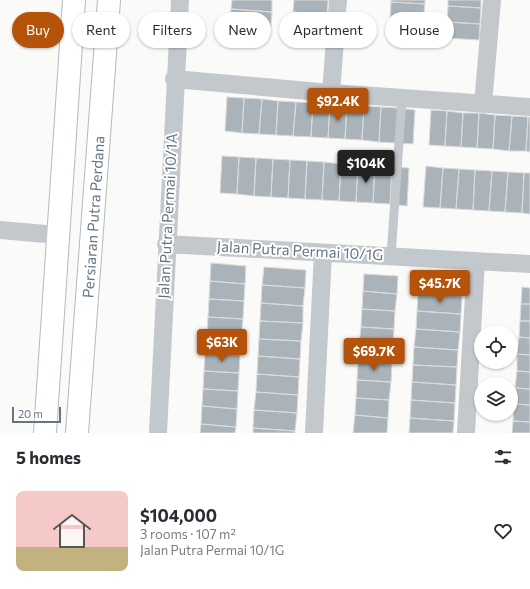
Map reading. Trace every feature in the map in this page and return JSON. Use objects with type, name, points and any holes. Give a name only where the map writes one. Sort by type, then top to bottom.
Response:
[{"type":"main road","points":[[45,433],[57,234],[74,0]]},
{"type":"main road","name":"Persiaran Putra Perdana","points":[[77,433],[109,0]]},
{"type":"street","name":"Jalan Putra Permai 10/1A","points":[[158,433],[174,79],[180,0]]},
{"type":"street","points":[[332,94],[338,0]]},
{"type":"street","points":[[483,104],[492,0]]},
{"type":"street","points":[[174,79],[332,94],[530,107]]},
{"type":"street","points":[[0,230],[57,234]]},
{"type":"street","name":"Jalan Putra Permai 10/1G","points":[[166,244],[530,264]]},
{"type":"street","points":[[314,433],[323,253]]},
{"type":"street","points":[[466,433],[476,261]]},
{"type":"lane","points":[[391,256],[402,99]]},
{"type":"building","points":[[232,0],[272,0],[272,12],[231,9]]},
{"type":"building","points":[[294,0],[328,0],[327,12],[293,12]]},
{"type":"building","points":[[391,0],[425,0],[425,4],[391,2]]},
{"type":"building","points":[[448,0],[481,0],[481,8],[448,6]]},
{"type":"building","points":[[391,2],[425,4],[424,12],[390,12]]},
{"type":"building","points":[[448,6],[481,8],[480,24],[454,22],[454,12],[448,12]]},
{"type":"building","points":[[231,9],[272,12],[271,24],[271,12],[231,12]]},
{"type":"building","points":[[454,22],[480,24],[479,40],[454,38]]},
{"type":"building","points":[[227,97],[244,98],[242,133],[225,131]]},
{"type":"building","points":[[244,98],[262,99],[259,134],[242,133]]},
{"type":"building","points":[[262,99],[278,101],[276,135],[259,134]]},
{"type":"building","points":[[278,101],[296,102],[293,136],[276,135]]},
{"type":"building","points":[[296,102],[313,103],[311,137],[293,136]]},
{"type":"building","points":[[313,103],[330,104],[328,138],[311,137]]},
{"type":"building","points":[[330,104],[347,105],[345,139],[328,138]]},
{"type":"building","points":[[347,105],[364,106],[362,140],[345,139]]},
{"type":"building","points":[[364,106],[381,107],[379,142],[362,140]]},
{"type":"building","points":[[381,107],[398,108],[396,143],[379,142]]},
{"type":"building","points":[[398,108],[415,110],[413,144],[396,143]]},
{"type":"building","points":[[431,110],[447,111],[445,146],[429,145]]},
{"type":"building","points":[[447,111],[463,113],[461,147],[445,146]]},
{"type":"building","points":[[463,113],[479,113],[477,148],[461,147]]},
{"type":"building","points":[[479,113],[495,115],[493,149],[477,148]]},
{"type":"building","points":[[495,115],[512,116],[509,151],[493,149]]},
{"type":"building","points":[[512,116],[528,117],[526,151],[509,151]]},
{"type":"building","points":[[528,117],[530,117],[530,152],[526,151]]},
{"type":"building","points":[[222,156],[239,157],[237,194],[220,193]]},
{"type":"building","points":[[239,157],[256,158],[254,196],[237,194]]},
{"type":"building","points":[[256,158],[273,159],[271,197],[254,196]]},
{"type":"building","points":[[273,159],[290,160],[288,198],[271,197]]},
{"type":"building","points":[[290,160],[307,161],[305,199],[288,198]]},
{"type":"building","points":[[307,161],[324,162],[322,200],[305,199]]},
{"type":"building","points":[[324,162],[341,164],[339,201],[322,200]]},
{"type":"building","points":[[341,164],[358,165],[356,202],[339,201]]},
{"type":"building","points":[[358,165],[375,166],[373,203],[356,202]]},
{"type":"building","points":[[375,166],[392,167],[390,204],[373,203]]},
{"type":"building","points":[[426,166],[443,168],[440,208],[423,207]]},
{"type":"building","points":[[392,167],[409,168],[407,206],[390,204]]},
{"type":"building","points":[[443,168],[459,169],[456,209],[440,208]]},
{"type":"building","points":[[459,169],[475,170],[473,210],[456,209]]},
{"type":"building","points":[[475,170],[492,171],[489,211],[473,210]]},
{"type":"building","points":[[492,171],[508,172],[505,212],[489,211]]},
{"type":"building","points":[[508,172],[524,173],[522,213],[505,212]]},
{"type":"building","points":[[524,173],[530,173],[530,214],[522,213]]},
{"type":"building","points":[[211,263],[246,266],[245,284],[210,281]]},
{"type":"building","points":[[264,267],[306,270],[305,288],[262,285]]},
{"type":"building","points":[[364,274],[398,276],[397,294],[363,291]]},
{"type":"building","points":[[419,276],[463,279],[462,296],[418,294]]},
{"type":"building","points":[[210,281],[245,284],[244,301],[209,299]]},
{"type":"building","points":[[262,285],[305,288],[303,306],[261,303]]},
{"type":"building","points":[[522,287],[530,288],[530,304],[521,304]]},
{"type":"building","points":[[363,291],[397,294],[395,311],[362,309]]},
{"type":"building","points":[[418,294],[462,296],[461,314],[417,311]]},
{"type":"building","points":[[209,299],[244,301],[243,319],[208,317]]},
{"type":"building","points":[[261,303],[303,306],[303,323],[260,321]]},
{"type":"building","points":[[521,304],[530,304],[530,321],[520,321]]},
{"type":"building","points":[[362,309],[395,311],[394,329],[361,327]]},
{"type":"building","points":[[417,311],[461,314],[460,332],[416,329]]},
{"type":"building","points":[[208,317],[243,319],[241,337],[207,335]]},
{"type":"building","points":[[260,321],[303,323],[301,341],[259,339]]},
{"type":"building","points":[[520,321],[530,321],[530,338],[519,337]]},
{"type":"building","points":[[361,327],[394,329],[393,347],[359,345]]},
{"type":"building","points":[[416,329],[460,332],[458,350],[414,347]]},
{"type":"building","points":[[207,335],[241,337],[240,355],[205,353]]},
{"type":"building","points":[[519,337],[530,338],[530,355],[518,354]]},
{"type":"building","points":[[259,339],[301,341],[300,359],[258,356]]},
{"type":"building","points":[[359,345],[393,347],[392,364],[358,362]]},
{"type":"building","points":[[414,347],[458,350],[457,367],[413,365]]},
{"type":"building","points":[[205,353],[240,355],[239,373],[204,371]]},
{"type":"building","points":[[518,354],[530,355],[530,372],[517,371]]},
{"type":"building","points":[[258,356],[300,359],[299,377],[257,374]]},
{"type":"building","points":[[358,362],[392,364],[391,382],[357,380]]},
{"type":"building","points":[[413,365],[457,367],[456,385],[412,382]]},
{"type":"building","points":[[204,371],[239,373],[238,391],[203,389]]},
{"type":"building","points":[[517,371],[530,372],[530,389],[518,388],[518,377],[516,377]]},
{"type":"building","points":[[257,374],[299,377],[298,395],[256,392]]},
{"type":"building","points":[[357,380],[391,382],[389,400],[356,398]]},
{"type":"building","points":[[412,382],[456,385],[455,403],[411,400]]},
{"type":"building","points":[[518,388],[530,389],[530,405],[518,404]]},
{"type":"building","points":[[203,389],[238,391],[237,409],[202,406]]},
{"type":"building","points":[[256,392],[298,395],[297,413],[254,410]]},
{"type":"building","points":[[356,398],[389,400],[388,418],[355,415]]},
{"type":"building","points":[[411,400],[455,403],[454,421],[410,418]]},
{"type":"building","points":[[518,404],[530,405],[530,422],[513,421],[518,421]]},
{"type":"building","points":[[202,406],[237,409],[236,427],[201,424]]},
{"type":"building","points":[[254,410],[297,413],[295,431],[253,428]]},
{"type":"building","points":[[355,415],[388,418],[387,433],[353,433]]},
{"type":"building","points":[[410,418],[454,421],[453,433],[409,433]]},
{"type":"building","points":[[513,421],[530,422],[530,433],[512,433]]},
{"type":"building","points":[[201,424],[236,427],[235,433],[200,433]]},
{"type":"building","points":[[253,428],[295,431],[295,433],[253,433]]}]
